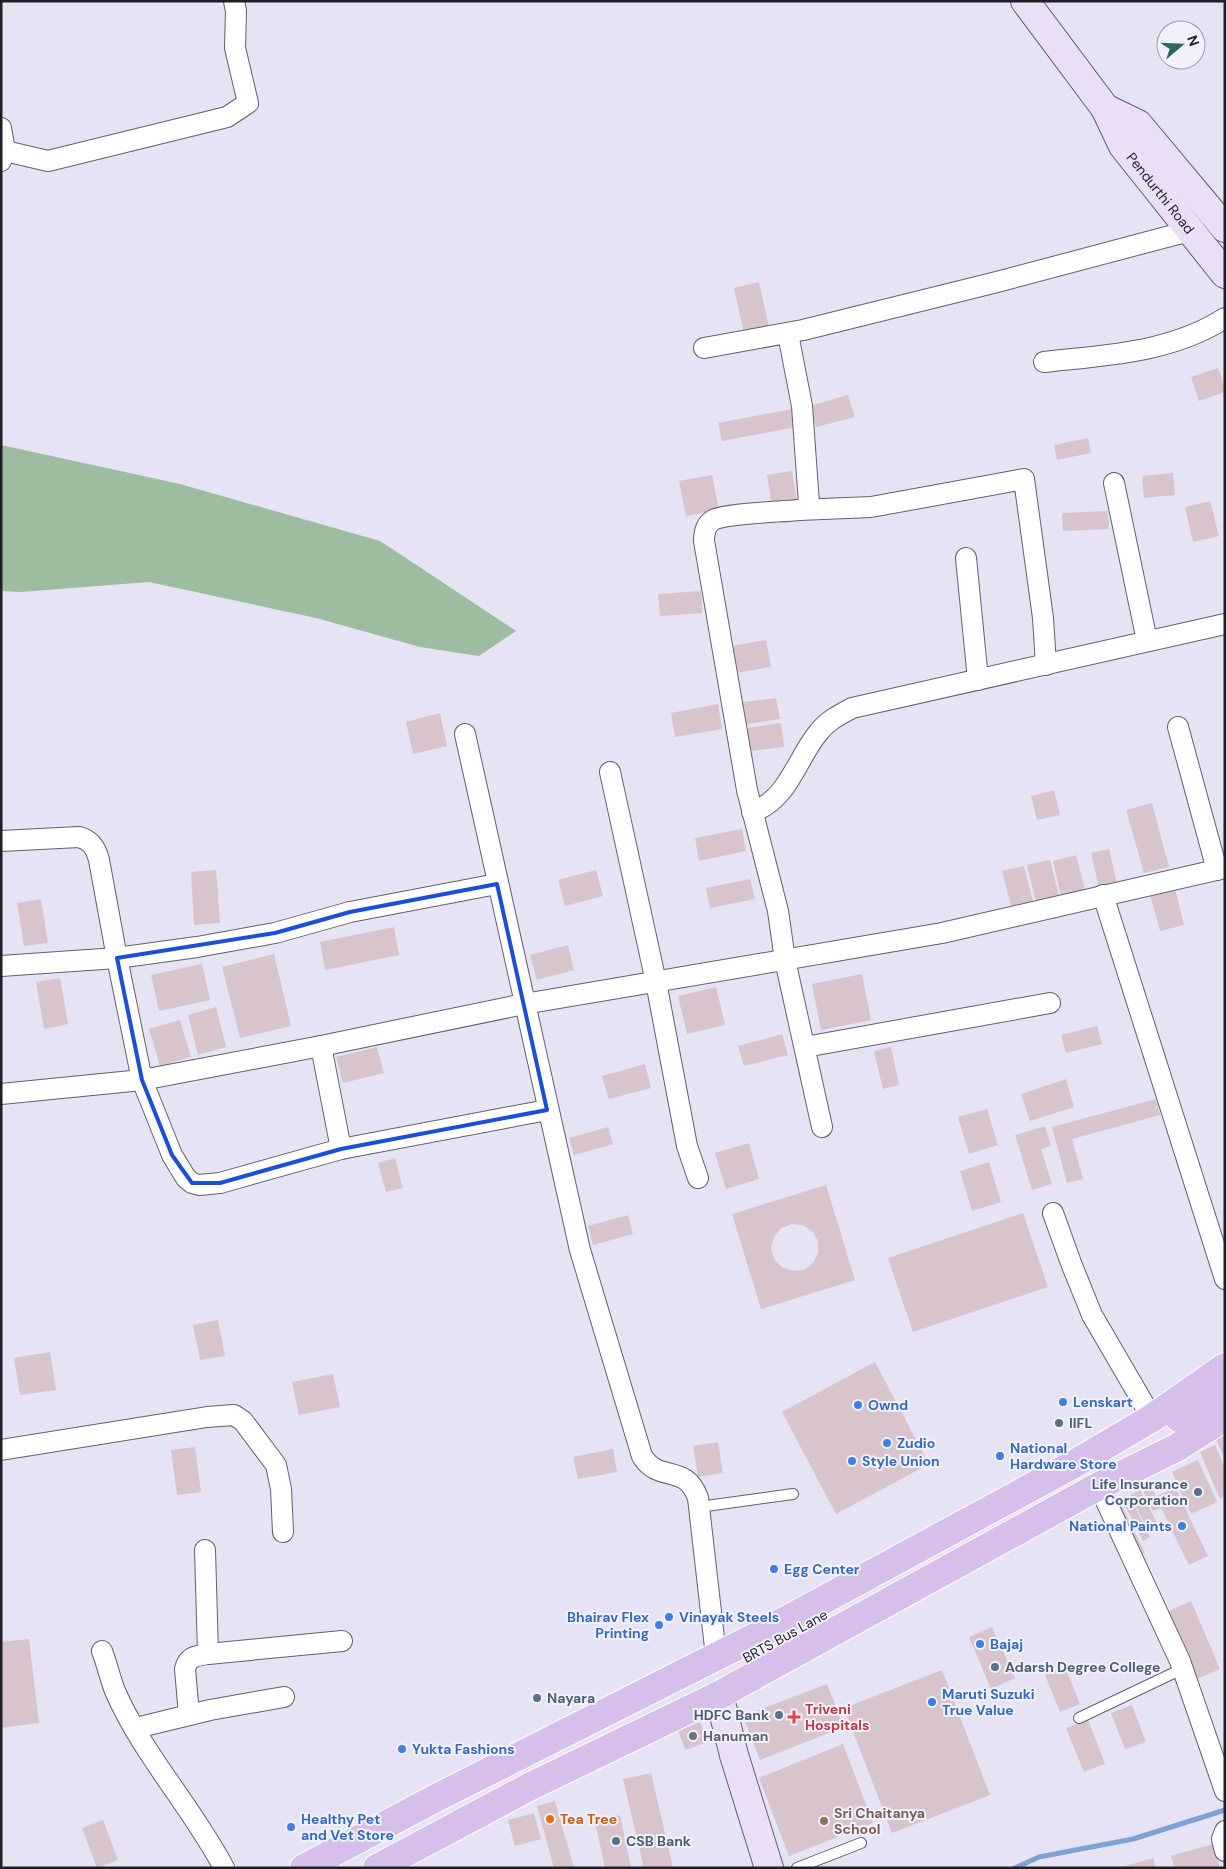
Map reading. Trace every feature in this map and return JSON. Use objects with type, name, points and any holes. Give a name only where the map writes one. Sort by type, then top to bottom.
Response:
[{"type":"main road","name":"Pendurthi Road","points":[[1025,1],[1105,108],[1123,146],[1225,274]]},
{"type":"main road","name":"Pendurthi Road","points":[[1105,108],[1138,124],[1225,228]]},
{"type":"main road","points":[[304,1868],[436,1798],[653,1690],[718,1675],[755,1636],[1074,1464],[1152,1418],[1225,1367]]},
{"type":"main road","name":"BRTS Bus Lane","points":[[340,1868],[495,1786],[718,1675],[1225,1393]]},
{"type":"main road","points":[[377,1868],[531,1786],[718,1675],[1176,1448],[1225,1416]]},
{"type":"main road","points":[[718,1675],[734,1755],[769,1868]]},
{"type":"street","points":[[1,128],[3,156],[48,161],[228,118],[248,103],[235,48],[236,11],[234,1]]},
{"type":"street","points":[[704,348],[788,334],[997,282],[1189,231]]},
{"type":"street","points":[[1044,362],[1154,348],[1182,340],[1215,325],[1225,318]]},
{"type":"street","points":[[788,334],[802,406],[810,500],[807,507],[799,510]]},
{"type":"street","points":[[822,1127],[785,960],[778,911],[752,812],[705,549],[704,531],[712,521],[720,518],[799,510],[871,507],[1024,479],[1043,618],[1046,665]]},
{"type":"street","points":[[1114,483],[1146,641]]},
{"type":"street","points":[[966,558],[978,680]]},
{"type":"street","points":[[752,812],[763,808],[776,797],[787,783],[818,733],[832,719],[852,708],[1225,624]]},
{"type":"street","points":[[1,1094],[142,1080],[322,1046],[524,1004],[942,933],[1221,869],[1178,727]]},
{"type":"street","points":[[465,734],[580,1250],[642,1456],[651,1468],[677,1474],[690,1483],[695,1491],[699,1507],[718,1675]]},
{"type":"street","points":[[610,772],[656,982],[687,1146],[698,1178]]},
{"type":"street","points":[[1,841],[71,837],[85,839],[90,842],[97,853],[100,860],[117,958],[142,1080],[172,1155],[186,1178],[192,1183],[207,1185],[220,1183],[341,1149],[548,1110]]},
{"type":"street","points":[[1,966],[117,958],[197,947],[275,933],[350,912],[497,884]]},
{"type":"street","points":[[1103,896],[1225,1280]]},
{"type":"street","points":[[804,1047],[1050,1004]]},
{"type":"street","points":[[322,1046],[341,1149]]},
{"type":"street","points":[[1053,1213],[1070,1263],[1092,1315],[1152,1418]]},
{"type":"street","points":[[1,1450],[198,1418],[234,1415],[243,1421],[276,1465],[282,1489],[283,1532]]},
{"type":"street","points":[[1099,1486],[1155,1605],[1182,1669],[1225,1791]]},
{"type":"street","points":[[205,1550],[208,1654]]},
{"type":"street","points":[[189,1716],[185,1669],[187,1662],[195,1656],[342,1641]]},
{"type":"street","points":[[102,1651],[115,1691],[136,1728],[224,1868]]},
{"type":"street","points":[[136,1728],[284,1697]]},
{"type":"street","points":[[1225,1831],[1222,1839],[1225,1850]]},
{"type":"lane","points":[[699,1507],[793,1494]]},
{"type":"lane","points":[[1079,1718],[1182,1669]]},
{"type":"lane","points":[[797,1868],[861,1843]]},
{"type":"highlighted area","points":[[497,884],[547,1110],[341,1149],[220,1183],[192,1183],[172,1155],[142,1080],[117,958],[275,933],[350,912]]},
{"type":"green space","points":[[1,445],[180,484],[380,541],[516,631],[479,656],[420,647],[316,618],[149,582],[21,592],[1,591]]},
{"type":"building","points":[[759,282],[769,327],[744,333],[734,288]]},
{"type":"building","points":[[1218,368],[1225,392],[1199,401],[1191,377]]},
{"type":"building","points":[[848,395],[855,417],[816,427],[810,406]]},
{"type":"building","points":[[792,409],[796,427],[722,441],[718,423]]},
{"type":"building","points":[[1088,438],[1091,453],[1057,460],[1054,445]]},
{"type":"building","points":[[792,471],[797,502],[772,506],[767,475]]},
{"type":"building","points":[[1173,473],[1175,495],[1144,498],[1142,476]]},
{"type":"building","points":[[712,475],[719,510],[686,516],[679,481]]},
{"type":"building","points":[[1210,501],[1219,536],[1193,542],[1185,507]]},
{"type":"building","points":[[1108,511],[1109,529],[1063,531],[1062,513]]},
{"type":"building","points":[[701,591],[702,613],[660,616],[658,594]]},
{"type":"building","points":[[766,640],[771,667],[731,674],[726,647]]},
{"type":"building","points":[[776,698],[780,719],[740,725],[737,703]]},
{"type":"building","points":[[718,704],[722,729],[675,737],[671,713]]},
{"type":"building","points":[[440,713],[447,746],[413,754],[406,722]]},
{"type":"building","points":[[781,723],[784,747],[743,752],[740,729]]},
{"type":"building","points":[[1054,790],[1060,815],[1037,820],[1031,796]]},
{"type":"building","points":[[1152,803],[1169,867],[1144,873],[1126,810]]},
{"type":"building","points":[[742,829],[746,851],[699,861],[695,838]]},
{"type":"building","points":[[1109,849],[1117,884],[1099,888],[1091,853]]},
{"type":"building","points":[[1076,855],[1085,890],[1061,896],[1053,861]]},
{"type":"building","points":[[1050,860],[1059,896],[1036,902],[1027,865]]},
{"type":"building","points":[[1024,866],[1033,901],[1011,906],[1002,871]]},
{"type":"building","points":[[216,870],[220,923],[194,925],[191,872]]},
{"type":"building","points":[[596,870],[603,896],[565,906],[558,880]]},
{"type":"building","points":[[750,879],[755,899],[710,908],[706,888]]},
{"type":"building","points":[[1174,885],[1184,925],[1160,931],[1149,891]]},
{"type":"building","points":[[41,899],[48,943],[24,946],[17,903]]},
{"type":"building","points":[[394,927],[399,955],[325,970],[320,942]]},
{"type":"building","points":[[568,945],[574,970],[537,980],[530,955]]},
{"type":"building","points":[[274,954],[291,1026],[240,1038],[222,967]]},
{"type":"building","points":[[202,964],[210,1000],[159,1011],[151,975]]},
{"type":"building","points":[[862,974],[871,1020],[821,1030],[812,984]]},
{"type":"building","points":[[60,978],[68,1024],[44,1029],[36,982]]},
{"type":"building","points":[[716,987],[725,1025],[687,1034],[678,996]]},
{"type":"building","points":[[216,1007],[226,1047],[198,1055],[188,1015]]},
{"type":"building","points":[[180,1020],[191,1057],[160,1066],[149,1029]]},
{"type":"building","points":[[1097,1026],[1102,1044],[1066,1053],[1061,1035]]},
{"type":"building","points":[[782,1034],[788,1055],[744,1066],[738,1046]]},
{"type":"building","points":[[377,1047],[384,1073],[343,1083],[336,1057]]},
{"type":"building","points":[[891,1047],[899,1085],[883,1089],[874,1051]]},
{"type":"building","points":[[645,1064],[651,1088],[609,1099],[602,1076]]},
{"type":"building","points":[[1066,1079],[1074,1107],[1030,1121],[1021,1094]]},
{"type":"building","points":[[1156,1099],[1160,1115],[1072,1139],[1083,1179],[1067,1183],[1052,1127]]},
{"type":"building","points":[[987,1109],[998,1145],[969,1154],[958,1117]]},
{"type":"building","points":[[1045,1126],[1051,1146],[1041,1149],[1052,1184],[1032,1190],[1015,1135]]},
{"type":"building","points":[[608,1127],[613,1144],[574,1155],[569,1138]]},
{"type":"building","points":[[749,1143],[759,1179],[726,1189],[715,1153]]},
{"type":"building","points":[[395,1158],[403,1188],[386,1192],[378,1163]]},
{"type":"building","points":[[989,1162],[1001,1202],[972,1211],[960,1171]]},
{"type":"building","points":[[826,1185],[855,1280],[761,1309],[732,1214]],"holes":[[[792,1224],[803,1225],[813,1232],[818,1241],[818,1253],[813,1263],[804,1270],[793,1271],[782,1267],[774,1259],[771,1248],[774,1237],[781,1228]]]},
{"type":"building","points":[[1023,1213],[1048,1287],[913,1332],[888,1258]]},
{"type":"building","points":[[628,1215],[633,1234],[593,1245],[588,1226]]},
{"type":"building","points":[[218,1320],[225,1356],[200,1360],[193,1325]]},
{"type":"building","points":[[50,1352],[56,1390],[20,1395],[14,1358]]},
{"type":"building","points":[[875,1362],[929,1464],[836,1514],[782,1412]]},
{"type":"building","points":[[333,1374],[340,1407],[299,1415],[292,1382]]},
{"type":"building","points":[[1225,1433],[1225,1459],[1215,1437]]},
{"type":"building","points":[[718,1442],[723,1473],[698,1477],[693,1446]]},
{"type":"building","points":[[1215,1445],[1225,1468],[1225,1496],[1220,1499],[1200,1452]]},
{"type":"building","points":[[195,1447],[201,1492],[177,1495],[171,1450]]},
{"type":"building","points":[[613,1449],[617,1472],[578,1479],[573,1457]]},
{"type":"building","points":[[1198,1460],[1217,1502],[1191,1514],[1172,1472]]},
{"type":"building","name":"National Paints","points":[[1148,1480],[1156,1497],[1175,1487],[1208,1556],[1189,1565],[1161,1508],[1153,1511],[1140,1484]]},
{"type":"building","points":[[1140,1490],[1157,1523],[1147,1528],[1130,1495]]},
{"type":"building","points":[[1131,1499],[1150,1537],[1143,1541],[1124,1503]]},
{"type":"building","points":[[1119,1500],[1145,1553],[1138,1557],[1111,1503]]},
{"type":"building","points":[[1191,1601],[1220,1669],[1196,1679],[1167,1612]]},
{"type":"building","points":[[992,1627],[1015,1678],[991,1689],[969,1637]]},
{"type":"building","points":[[29,1639],[39,1723],[1,1728],[1,1642]]},
{"type":"building","points":[[1065,1667],[1080,1704],[1060,1712],[1045,1675]]},
{"type":"building","points":[[942,1670],[990,1795],[892,1833],[844,1708]]},
{"type":"building","points":[[827,1684],[844,1727],[760,1760],[743,1716]]},
{"type":"building","points":[[1132,1705],[1146,1742],[1125,1749],[1111,1713]]},
{"type":"building","points":[[1088,1720],[1105,1764],[1084,1772],[1066,1728]]},
{"type":"building","name":"Hanuman","points":[[700,1722],[708,1742],[685,1750],[678,1730]]},
{"type":"building","name":"Sri Chaitanya School","points":[[843,1744],[873,1823],[789,1856],[759,1778]]},
{"type":"building","points":[[651,1773],[673,1868],[644,1868],[623,1779]]},
{"type":"building","points":[[555,1801],[574,1868],[554,1868],[537,1806]]},
{"type":"building","points":[[534,1813],[541,1839],[515,1846],[508,1820]]},
{"type":"building","points":[[620,1815],[631,1868],[605,1868],[595,1821]]},
{"type":"building","points":[[103,1820],[118,1860],[97,1868],[82,1828]]},
{"type":"building","points":[[1213,1844],[1220,1868],[1175,1868],[1171,1856]]},
{"type":"building","points":[[1153,1858],[1156,1868],[1122,1868],[1122,1867]]},
{"type":"waterway","points":[[1015,1868],[1039,1857],[1133,1839],[1225,1810]]},
{"type":"place","name":"Lenskart","points":[[1063,1402]]},
{"type":"place","name":"Ownd","points":[[858,1405]]},
{"type":"place","name":"IIFL","points":[[1059,1423]]},
{"type":"place","name":"Zudio","points":[[887,1443]]},
{"type":"place","name":"National Hardware Store","points":[[1000,1456]]},
{"type":"place","name":"Style Union","points":[[852,1461]]},
{"type":"place","name":"Life Insurance Corporation","points":[[1198,1492]]},
{"type":"place","name":"National Paints","points":[[1182,1526]]},
{"type":"place","name":"Egg Center","points":[[774,1569]]},
{"type":"place","name":"Vinayak Steels","points":[[669,1617]]},
{"type":"place","name":"Bhairav Flex Printing","points":[[659,1625]]},
{"type":"place","name":"Bajaj","points":[[980,1644]]},
{"type":"place","name":"Adarsh Degree College","points":[[995,1667]]},
{"type":"place","name":"Nayara","points":[[537,1698]]},
{"type":"place","name":"Maruti Suzuki True Value","points":[[932,1702]]},
{"type":"place","name":"HDFC Bank","points":[[779,1715]]},
{"type":"place","name":"Triveni Hospitals","points":[[794,1717]]},
{"type":"place","name":"Hanuman","points":[[693,1736]]},
{"type":"place","name":"Yukta Fashions","points":[[402,1749]]},
{"type":"place","name":"Tea Tree","points":[[550,1819]]},
{"type":"place","name":"Sri Chaitanya School","points":[[824,1821]]},
{"type":"place","name":"Healthy Pet and Vet Store","points":[[291,1827]]},
{"type":"place","name":"CSB Bank","points":[[616,1841]]}]
